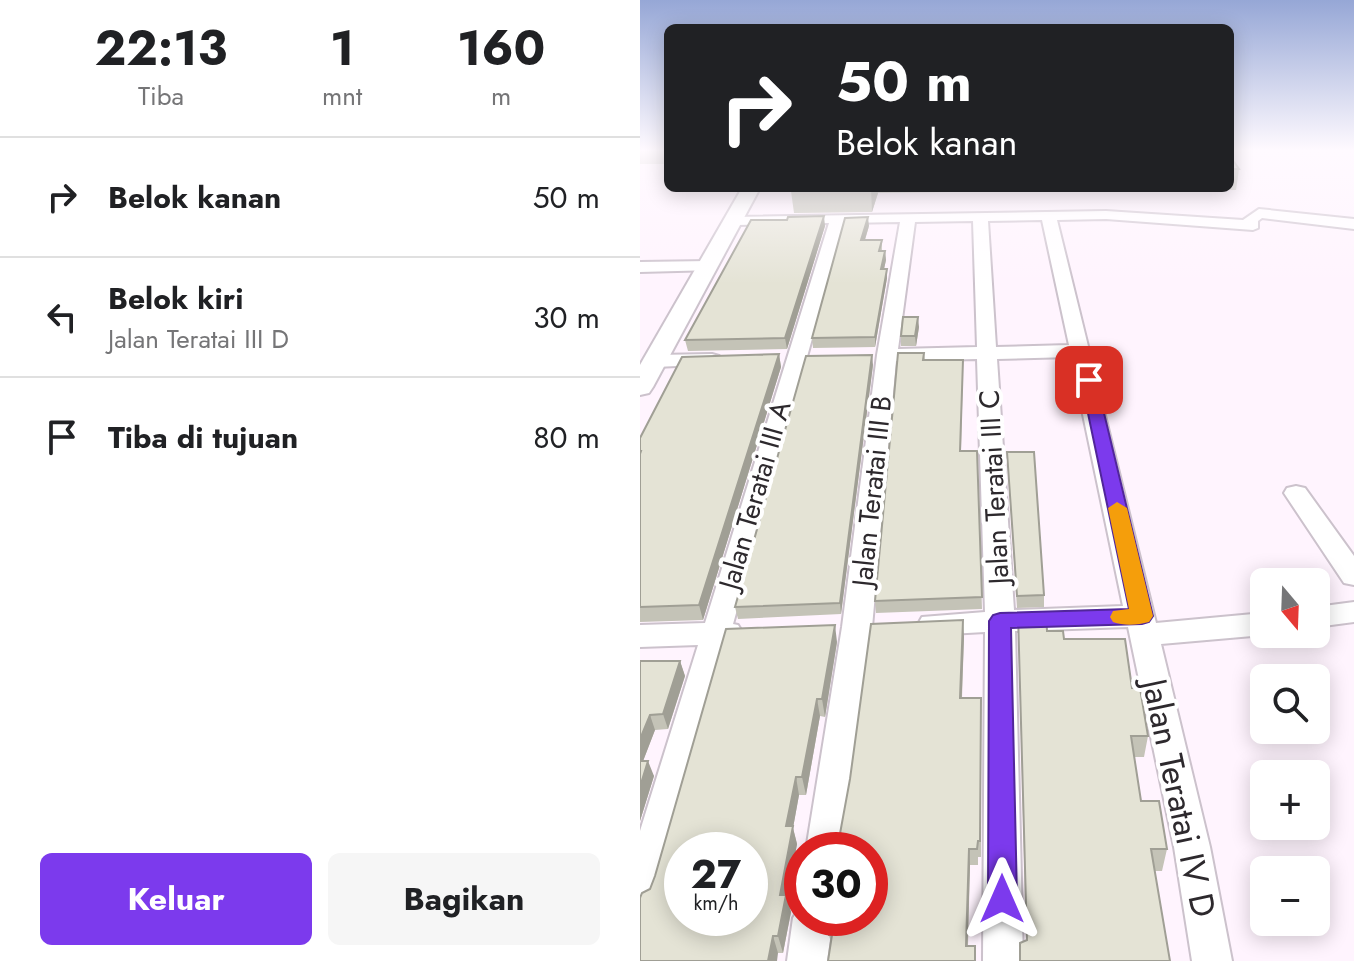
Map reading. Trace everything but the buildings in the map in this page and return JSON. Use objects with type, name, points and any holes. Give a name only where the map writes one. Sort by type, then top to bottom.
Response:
[{"type":"street","points":[[640,387],[748,195]]},
{"type":"street","points":[[735,220],[1106,215],[1241,226],[1253,225],[1250,220],[1259,213],[1354,224]]},
{"type":"street","name":"Jalan Teratai IV D","points":[[1049,216],[1144,626],[1192,847],[1212,961]]},
{"type":"street","name":"Jalan Teratai III B","points":[[828,832],[869,627],[880,355],[908,217]]},
{"type":"street","name":"Jalan Teratai III C","points":[[980,217],[1000,621],[1003,961]]},
{"type":"street","name":"Jalan Teratai III A","points":[[640,892],[715,633],[788,358],[838,218]]},
{"type":"street","points":[[640,267],[709,266]]},
{"type":"street","points":[[880,355],[1082,351]]},
{"type":"street","points":[[788,358],[826,357]]},
{"type":"street","points":[[656,361],[738,359]]},
{"type":"street","points":[[1296,493],[1354,576]]},
{"type":"street","points":[[1330,615],[1354,612]]},
{"type":"street","points":[[869,627],[1000,621],[1144,626],[1250,624]]},
{"type":"street","points":[[640,636],[763,631]]},
{"type":"street","points":[[807,961],[810,936]]},
{"type":"slow traffic","points":[[1117,508],[1142,616],[1120,617]]},
{"type":"route","points":[[1002,899],[1000,621],[1142,616],[1089,380]]}]
